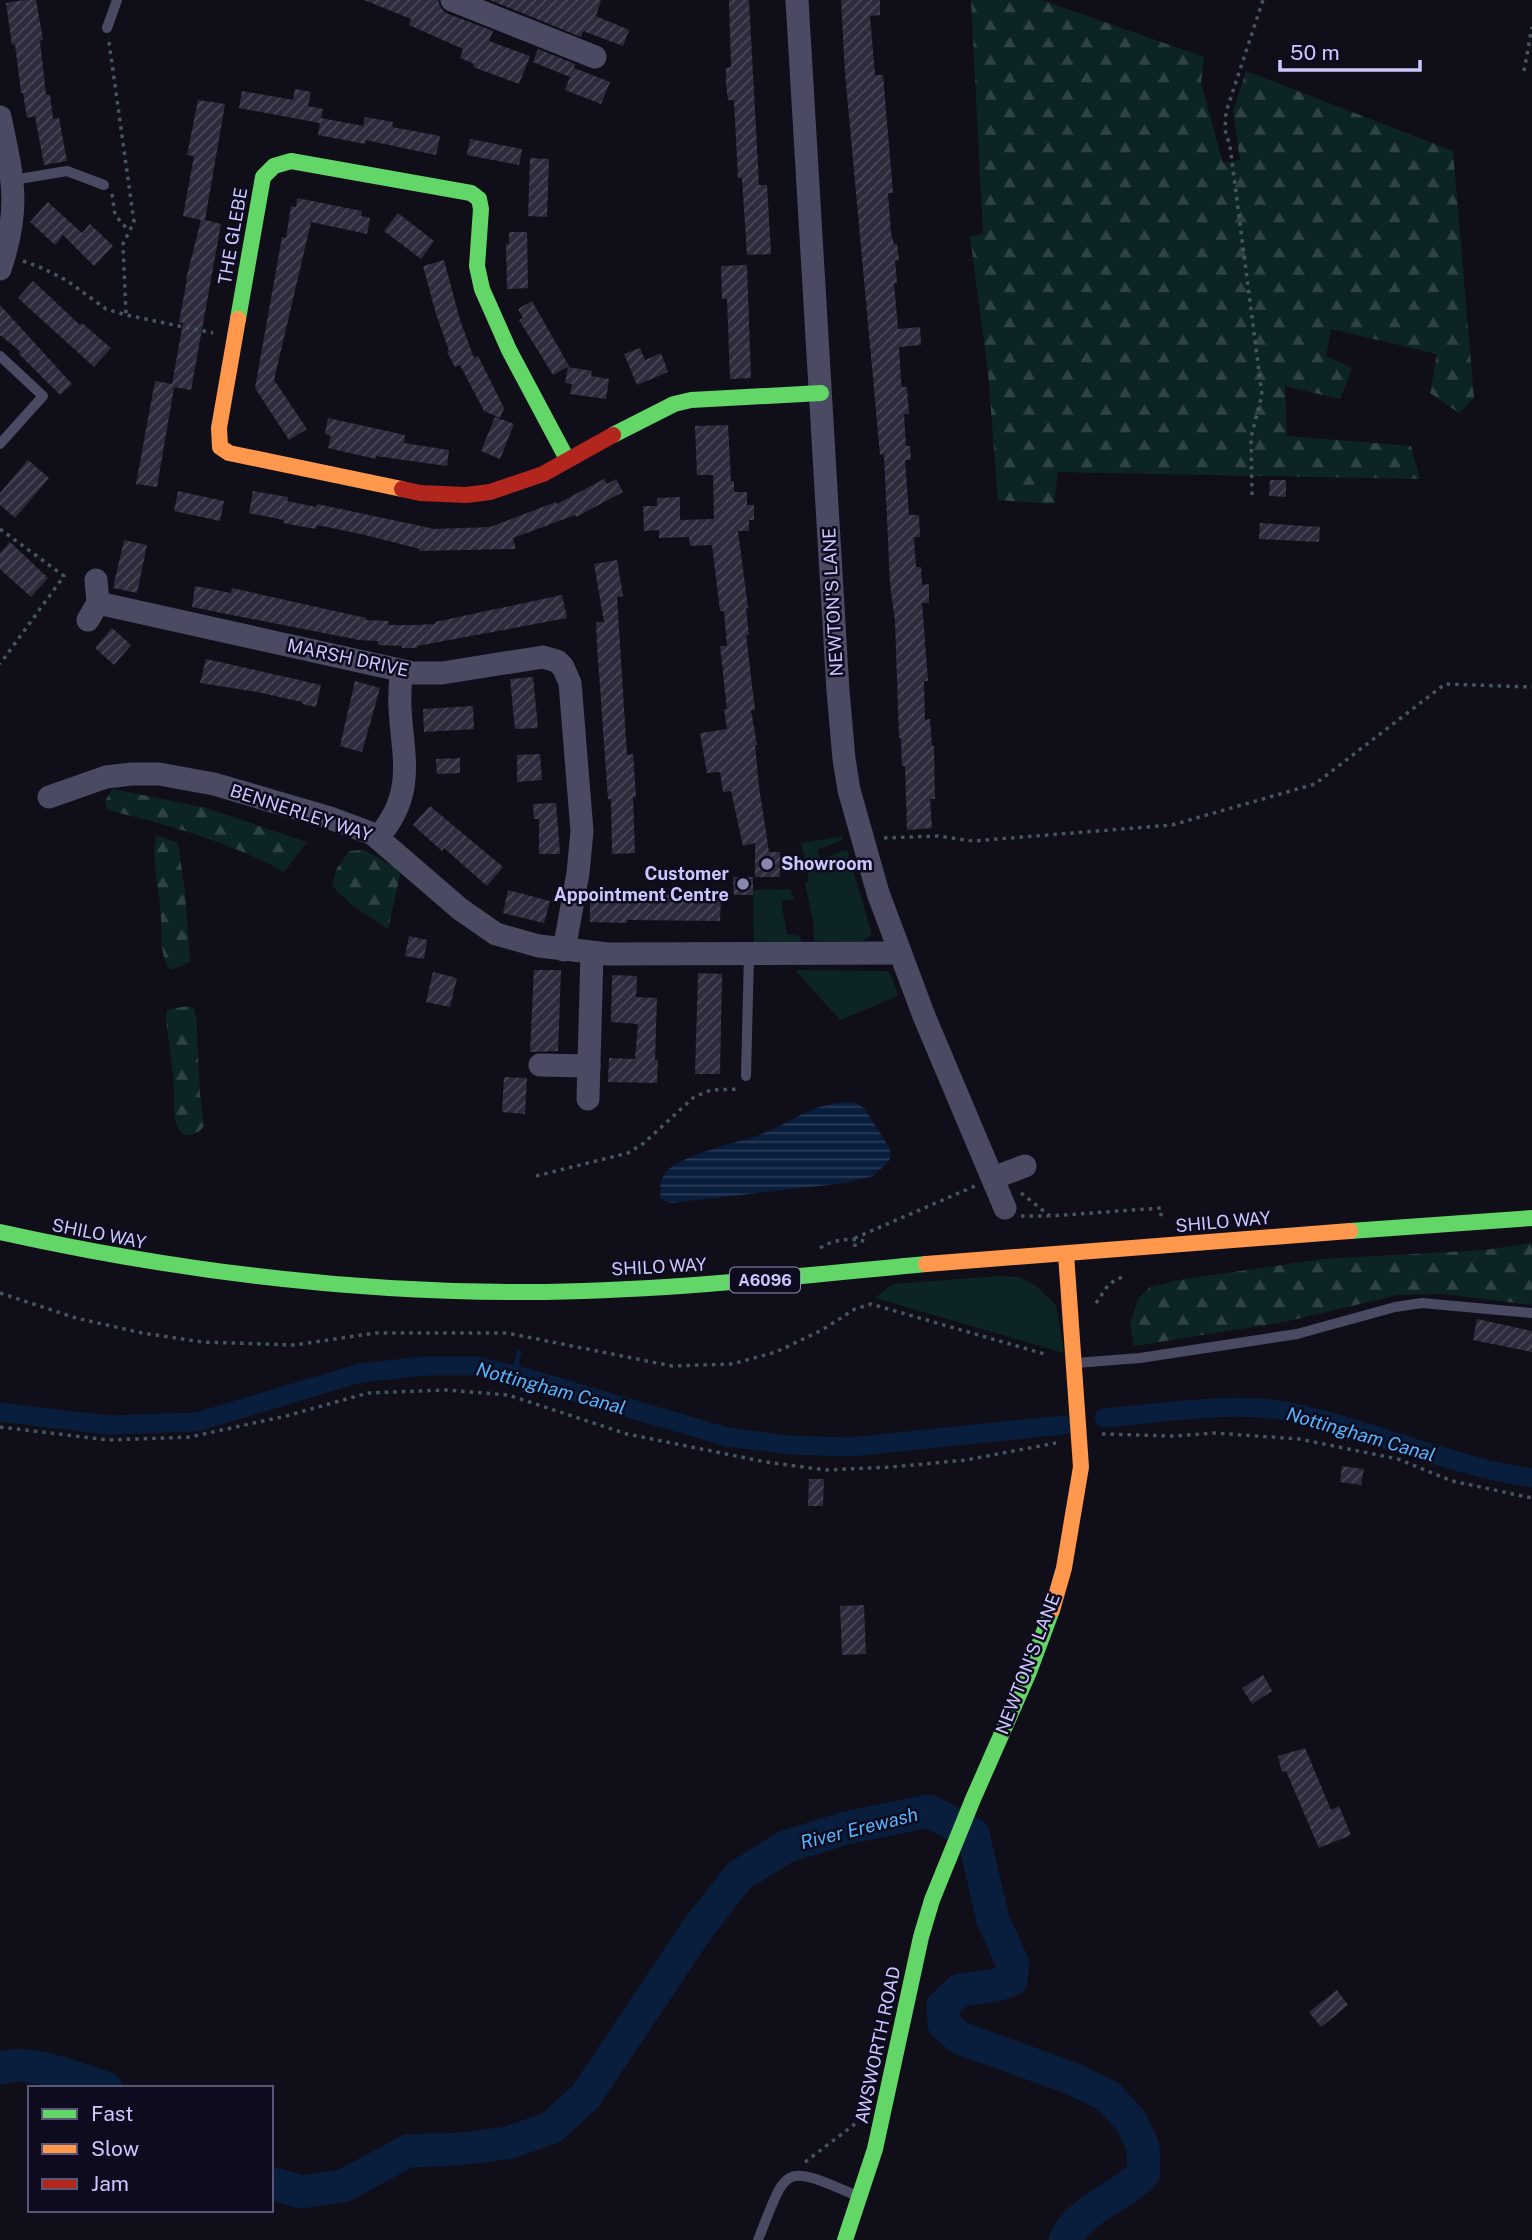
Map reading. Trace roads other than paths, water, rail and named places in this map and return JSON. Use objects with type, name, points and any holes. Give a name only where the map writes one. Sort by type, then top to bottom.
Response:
[{"type":"street","points":[[452,0],[595,57]]},
{"type":"street","name":"NEWTON'S LANE","points":[[797,0],[844,759],[861,838],[878,893],[999,1193],[1025,1166]]},
{"type":"street","points":[[0,117],[13,180],[14,206],[2,262]]},
{"type":"street","name":"THE GLEBE","points":[[567,459],[487,304],[477,267],[481,209],[479,199],[471,193],[290,161],[274,165],[263,177],[218,440],[220,447],[229,453],[419,493],[444,495],[490,492],[542,474],[674,404],[691,400],[821,393]]},
{"type":"street","name":"MARSH DRIVE","points":[[94,601],[420,674],[442,673],[538,657],[556,661],[568,674],[572,694],[582,831],[578,873],[564,950]]},
{"type":"street","points":[[378,837],[393,819],[404,791],[399,693],[402,671]]},
{"type":"street","name":"BENNERLEY WAY","points":[[48,797],[106,777],[159,774],[250,794],[338,821],[378,837],[460,909],[490,931],[516,941],[564,950],[592,953],[900,953]]},
{"type":"street","points":[[587,1099],[592,953]]},
{"type":"street","points":[[540,1065],[589,1066]]},
{"type":"street","name":"SHILO WAY","points":[[0,1232],[136,1262],[271,1280],[385,1289],[549,1292],[713,1284],[972,1260],[1532,1219]]},
{"type":"street","name":"NEWTON'S LANE","points":[[965,1818],[1049,1620],[1064,1568],[1077,1502],[1081,1466],[1080,1436],[1066,1254]]},
{"type":"street","name":"AWSWORTH ROAD","points":[[845,2240],[860,2197],[891,2082],[921,1937],[932,1900],[965,1818]]},
{"type":"lane","points":[[107,28],[117,0]]},
{"type":"lane","points":[[13,180],[67,172],[104,186]]},
{"type":"lane","points":[[0,356],[43,396],[0,444]]},
{"type":"lane","points":[[746,1076],[749,954]]},
{"type":"lane","points":[[1074,1363],[1140,1358],[1297,1334],[1395,1307],[1422,1303],[1532,1312]]},
{"type":"lane","points":[[758,2240],[786,2178],[798,2174],[811,2176],[860,2197]]},
{"type":"water","points":[[853,1102],[864,1108],[889,1147],[889,1161],[873,1176],[845,1183],[671,1203],[661,1199],[662,1179],[677,1163],[770,1131],[819,1107]]},
{"type":"waterway","points":[[514,1375],[519,1352]]},
{"type":"waterway","name":"Nottingham Canal","points":[[0,1412],[108,1425],[197,1422],[360,1373],[425,1366],[477,1366],[527,1378],[727,1437],[789,1445],[851,1447],[1063,1425]]},
{"type":"waterway","name":"Nottingham Canal","points":[[1104,1418],[1203,1408],[1277,1410],[1330,1422],[1473,1466],[1532,1478]]},
{"type":"waterway","name":"River Erewash","points":[[273,2184],[301,2192],[343,2186],[408,2151],[460,2149],[507,2143],[551,2128],[585,2097],[698,1928],[739,1876],[785,1847],[846,1828],[929,1811],[973,1834],[993,1920],[1013,1964],[1011,1980],[993,1986],[960,1990],[943,2006],[944,2024],[960,2038],[1071,2078],[1108,2096],[1131,2121],[1143,2147],[1144,2173],[1080,2220],[1065,2240]]},
{"type":"waterway","name":"River Erewash","points":[[0,2068],[39,2068],[100,2086]]},
{"type":"place","name":"Showroom","points":[[767,864]]},
{"type":"place","name":"Customer Appointment Centre","points":[[743,884]]}]
